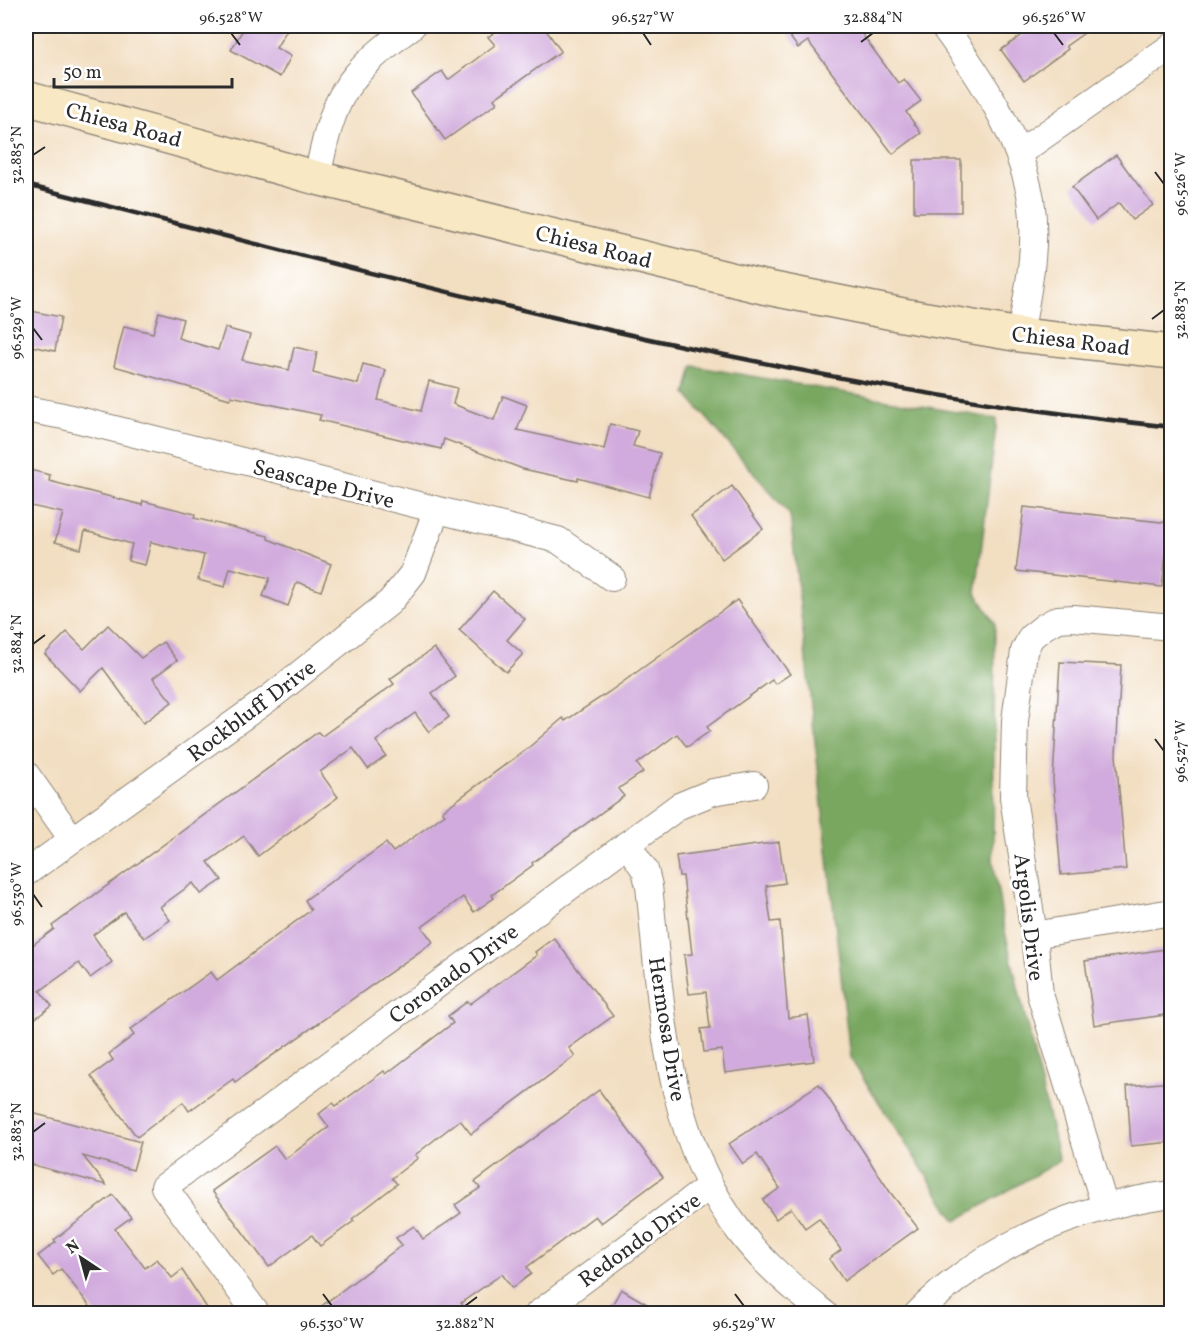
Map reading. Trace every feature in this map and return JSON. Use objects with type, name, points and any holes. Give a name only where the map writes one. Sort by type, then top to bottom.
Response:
[{"type":"main road","name":"Chiesa Road","points":[[26,98],[317,178],[763,287],[903,315],[1020,335],[1172,352]]},
{"type":"street","points":[[317,178],[326,136],[338,99],[359,68],[412,26]]},
{"type":"street","points":[[943,26],[994,104],[1019,153],[1031,200],[1033,242],[1020,335]]},
{"type":"street","points":[[1019,153],[1172,46]]},
{"type":"street","name":"Seascape Drive","points":[[26,409],[63,416],[436,512],[558,540],[587,558],[612,578]]},
{"type":"street","name":"Rockbluff Drive","points":[[26,873],[272,696],[390,602],[413,573],[436,512]]},
{"type":"street","name":"Argolis Drive","points":[[1105,1207],[1040,994],[1034,935],[1013,797],[1015,732],[1024,651],[1031,637],[1058,619],[1074,618],[1172,627]]},
{"type":"street","points":[[26,774],[72,838]]},
{"type":"street","name":"Coronado Drive","points":[[256,1314],[164,1187],[627,844],[693,799],[754,785]]},
{"type":"street","name":"Hermosa Drive","points":[[627,844],[645,870],[649,886],[669,1062],[685,1125],[710,1186],[742,1236],[825,1314]]},
{"type":"street","points":[[1034,935],[1172,912]]},
{"type":"street","name":"Redondo Drive","points":[[538,1314],[710,1186]]},
{"type":"street","points":[[917,1314],[957,1280],[1012,1244],[1072,1217],[1105,1207],[1172,1194]]},
{"type":"green space","points":[[693,366],[997,419],[976,593],[995,623],[993,860],[1003,923],[1059,1161],[956,1221],[850,1058],[790,515],[686,394]]},
{"type":"building","points":[[245,26],[289,26],[276,48],[291,56],[280,77],[231,50]]},
{"type":"building","points":[[504,26],[543,26],[561,51],[494,99],[497,103],[445,140],[411,93],[442,71],[448,80],[495,45],[488,37]]},
{"type":"building","points":[[782,26],[856,26],[898,83],[904,79],[921,101],[906,112],[921,133],[893,154],[808,41],[798,48]]},
{"type":"building","points":[[1035,26],[1094,26],[1066,46],[1068,49],[1024,81],[1001,50]]},
{"type":"building","points":[[1116,155],[1153,205],[1132,220],[1119,203],[1096,220],[1072,187]]},
{"type":"building","points":[[914,160],[961,160],[961,212],[914,212]]},
{"type":"building","points":[[26,310],[61,317],[55,351],[26,345]]},
{"type":"building","points":[[159,312],[183,319],[178,338],[218,350],[225,328],[250,335],[242,360],[289,370],[294,347],[317,352],[313,373],[358,384],[363,364],[386,370],[378,400],[421,411],[429,381],[457,388],[453,404],[494,420],[503,396],[527,405],[517,430],[604,449],[610,424],[638,431],[633,446],[660,453],[649,497],[578,478],[578,481],[523,469],[444,439],[441,449],[319,420],[321,415],[231,396],[230,399],[114,366],[124,326],[153,333]]},
{"type":"building","points":[[26,469],[50,475],[49,481],[142,505],[143,501],[195,514],[194,518],[268,536],[268,539],[331,564],[321,591],[297,582],[288,606],[263,596],[270,578],[230,568],[225,587],[198,580],[204,555],[151,542],[145,565],[128,561],[132,544],[85,531],[81,549],[55,542],[63,513],[26,505]]},
{"type":"building","points":[[732,486],[763,529],[722,559],[691,516]]},
{"type":"building","points":[[1024,507],[1170,523],[1162,587],[1016,571]]},
{"type":"building","points":[[493,591],[525,619],[507,640],[523,654],[506,672],[459,630]]},
{"type":"building","points":[[737,600],[790,674],[775,684],[772,680],[707,727],[710,731],[687,747],[677,734],[637,764],[643,772],[618,789],[624,796],[532,863],[533,865],[492,895],[494,898],[474,912],[463,897],[422,927],[433,942],[235,1082],[233,1079],[189,1111],[183,1102],[137,1137],[91,1076],[113,1060],[109,1054],[134,1035],[130,1030],[211,972],[217,980],[311,910],[305,900],[386,843],[393,852],[445,814],[442,811],[527,749],[563,718],[565,721],[609,692]]},
{"type":"building","points":[[108,625],[141,658],[163,642],[177,660],[153,678],[172,702],[143,723],[103,668],[80,691],[45,654],[67,632],[84,649]]},
{"type":"building","points":[[434,648],[455,676],[432,693],[449,717],[429,732],[415,713],[376,741],[386,756],[368,769],[353,748],[320,772],[338,797],[258,856],[244,836],[208,862],[222,880],[201,894],[193,883],[160,907],[170,920],[144,938],[124,912],[93,935],[112,962],[90,978],[79,963],[40,991],[52,1006],[26,1025],[26,950],[54,929],[52,926],[318,732],[322,736],[394,684],[390,679]]},
{"type":"building","points":[[1060,662],[1121,665],[1116,755],[1126,869],[1061,875],[1053,779]]},
{"type":"building","points":[[779,842],[785,883],[766,886],[771,922],[780,921],[788,1018],[808,1015],[814,1061],[725,1073],[722,1050],[704,1052],[701,1029],[710,1028],[706,992],[689,994],[684,955],[692,954],[683,876],[679,876],[676,856]]},
{"type":"building","points":[[554,938],[613,1016],[569,1048],[575,1056],[471,1134],[460,1120],[415,1155],[418,1158],[392,1178],[397,1184],[352,1219],[354,1221],[320,1246],[312,1235],[269,1267],[212,1191],[275,1146],[285,1159],[329,1127],[319,1114],[333,1103],[336,1106],[384,1071],[386,1074],[453,1023],[448,1016],[468,1001],[470,1004],[537,955],[535,952]]},
{"type":"building","points":[[1172,948],[1172,1014],[1094,1025],[1085,961]]},
{"type":"building","points":[[1172,1082],[1172,1142],[1131,1146],[1127,1086]]},
{"type":"building","points":[[819,1084],[890,1192],[918,1228],[844,1281],[829,1259],[841,1250],[819,1218],[805,1228],[791,1208],[776,1219],[763,1200],[780,1188],[757,1154],[743,1164],[729,1144]]},
{"type":"building","points":[[599,1090],[663,1177],[601,1223],[595,1216],[527,1267],[531,1274],[512,1288],[502,1274],[461,1303],[468,1314],[311,1314],[402,1245],[396,1238],[414,1226],[423,1239],[461,1213],[455,1205],[480,1188],[475,1182]]},
{"type":"building","points":[[32,1113],[141,1142],[133,1170],[83,1156],[106,1185],[26,1163],[26,1136]]},
{"type":"building","points":[[113,1195],[131,1217],[115,1229],[145,1268],[157,1259],[172,1278],[182,1270],[211,1314],[96,1314],[61,1269],[53,1275],[38,1256],[56,1242],[54,1240]]},
{"type":"building","points":[[621,1289],[664,1314],[607,1314]]},
{"type":"railway","points":[[26,185],[452,293],[738,358],[1027,409],[1172,427]]}]
